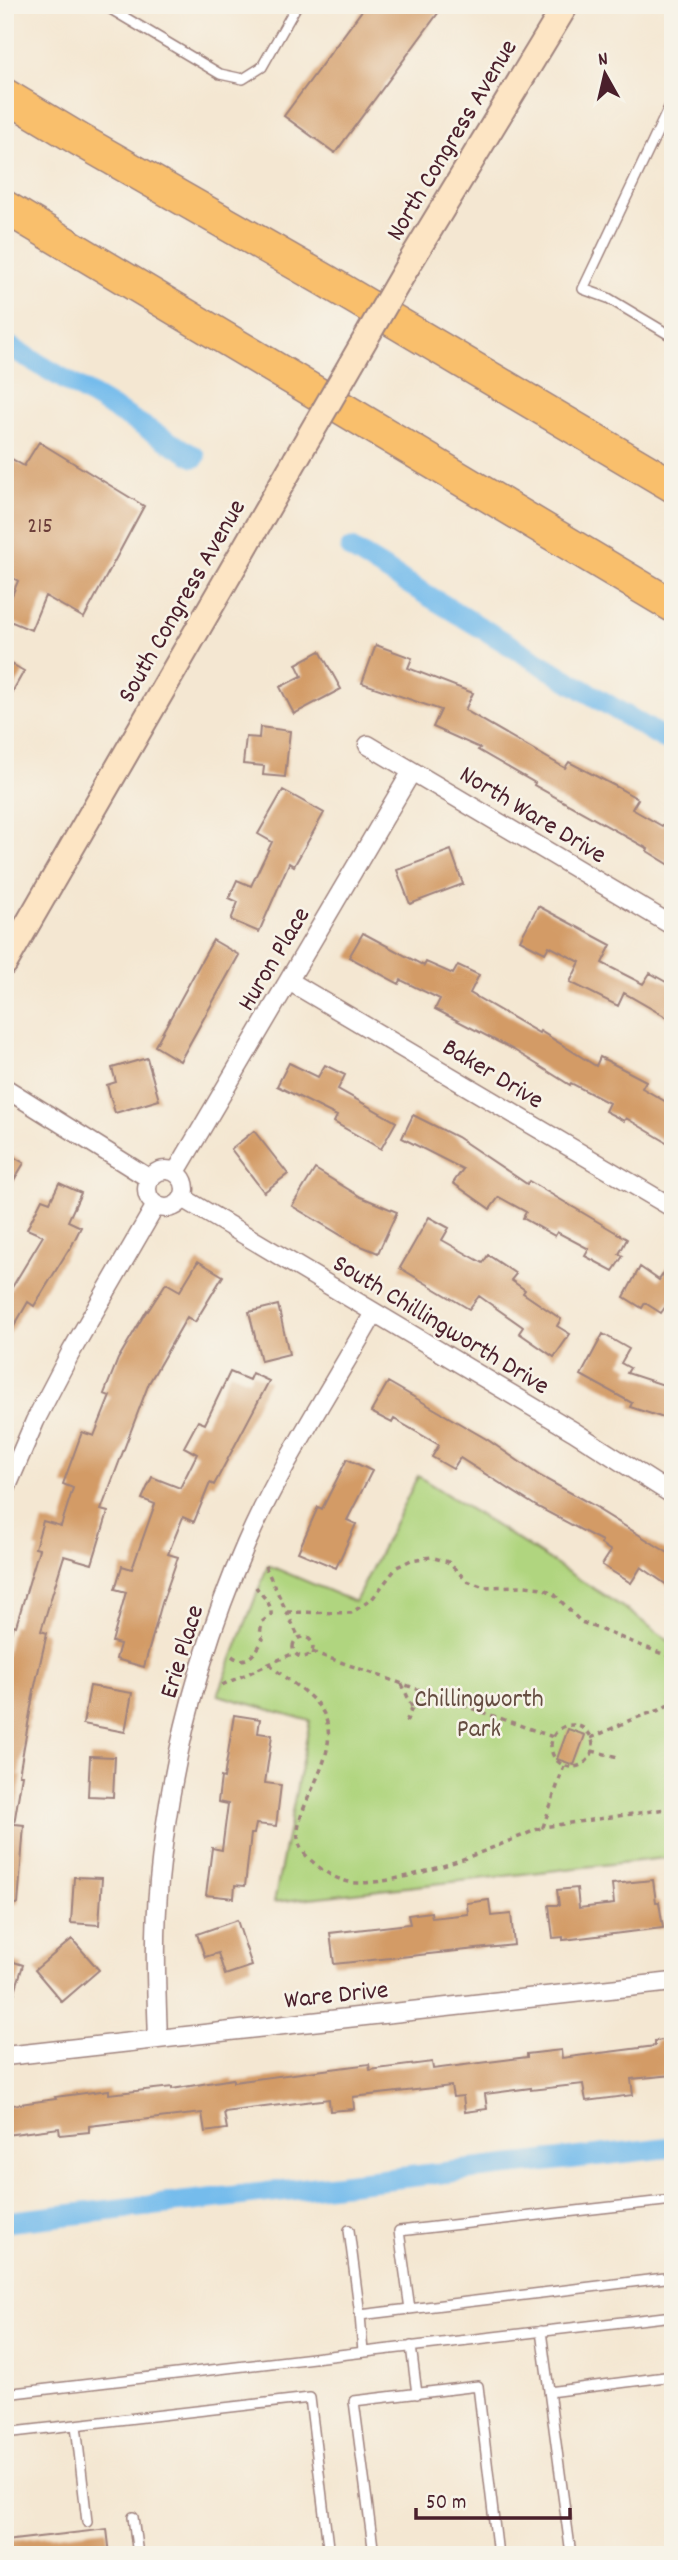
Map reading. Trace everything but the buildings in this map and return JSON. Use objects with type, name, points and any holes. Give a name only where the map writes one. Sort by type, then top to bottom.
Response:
[{"type":"highway","points":[[5,95],[673,486]]},
{"type":"highway","points":[[5,206],[673,606]]},
{"type":"street","name":"North Congress Avenue","points":[[407,267],[566,5]]},
{"type":"street","name":"South Congress Avenue","points":[[5,963],[407,267]]},
{"type":"street","name":"North Ware Drive","points":[[368,745],[673,926]]},
{"type":"street","name":"Huron Place","points":[[176,1172],[412,771]]},
{"type":"street","name":"Baker Drive","points":[[289,981],[673,1208]]},
{"type":"street","points":[[5,1088],[150,1179]]},
{"type":"street","points":[[157,1171],[176,1172],[186,1188],[183,1198],[170,1208],[156,1205],[147,1192],[150,1179],[157,1171]]},
{"type":"street","name":"South Chillingworth Drive","points":[[183,1198],[573,1431],[673,1494]]},
{"type":"street","points":[[5,1491],[35,1422],[71,1352],[156,1205]]},
{"type":"street","name":"Erie Place","points":[[158,2039],[155,1952],[159,1882],[180,1743],[198,1675],[220,1608],[277,1480],[374,1313]]},
{"type":"street","name":"Ware Drive","points":[[5,2056],[673,1982]]},
{"type":"lane","points":[[104,5],[220,74],[243,79],[262,67],[297,5]]},
{"type":"lane","points":[[673,99],[583,289],[608,298],[673,337]]},
{"type":"lane","points":[[410,2309],[399,2231],[673,2200]]},
{"type":"lane","points":[[349,2230],[363,2352]]},
{"type":"lane","points":[[360,2315],[673,2277]]},
{"type":"lane","points":[[5,2394],[673,2316]]},
{"type":"lane","points":[[541,2332],[571,2555]]},
{"type":"lane","points":[[411,2346],[417,2393]]},
{"type":"lane","points":[[549,2392],[673,2376]]},
{"type":"lane","points":[[374,2555],[354,2401],[478,2386],[499,2555]]},
{"type":"lane","points":[[5,2433],[310,2398],[329,2555]]},
{"type":"lane","points":[[76,2425],[87,2522]]},
{"type":"lane","points":[[133,2517],[138,2555]]},
{"type":"path","points":[[287,1612],[352,1613],[372,1599],[397,1567],[411,1560],[430,1557],[448,1562],[467,1580],[484,1587],[543,1588],[554,1594],[581,1622],[673,1658],[673,1681]]},
{"type":"path","points":[[265,1566],[299,1638]]},
{"type":"path","points":[[232,1656],[237,1660],[246,1660],[257,1652],[263,1639],[260,1635],[262,1622],[272,1611],[256,1587]]},
{"type":"path","points":[[299,1638],[311,1640],[314,1646],[312,1652],[304,1658],[294,1653],[293,1644],[299,1638]]},
{"type":"path","points":[[312,1652],[552,1737]]},
{"type":"path","points":[[222,1685],[294,1653]]},
{"type":"path","points":[[270,1664],[313,1701],[326,1718],[328,1743],[315,1787],[303,1809],[297,1832],[301,1848],[309,1859],[327,1873],[346,1881],[360,1883],[417,1872],[462,1859],[543,1828],[673,1808]]},
{"type":"path","points":[[402,1684],[412,1708]]},
{"type":"path","points":[[406,1722],[412,1708],[434,1695]]},
{"type":"path","points":[[591,1738],[660,1710],[668,1705],[673,1696]]},
{"type":"path","points":[[570,1725],[584,1729],[591,1738],[592,1751],[583,1764],[576,1767],[564,1766],[552,1756],[552,1737],[557,1730],[570,1725]]},
{"type":"path","points":[[592,1751],[618,1757]]},
{"type":"path","points":[[543,1828],[564,1766]]},
{"type":"green space","name":"Chillingworth Park","points":[[418,1476],[627,1610],[673,1644],[673,1857],[274,1902],[310,1721],[218,1695],[268,1565],[355,1602]]},
{"type":"waterway","points":[[5,344],[195,457]]},
{"type":"waterway","points":[[351,549],[673,744]]},
{"type":"waterway","points":[[5,2222],[673,2147]]}]
